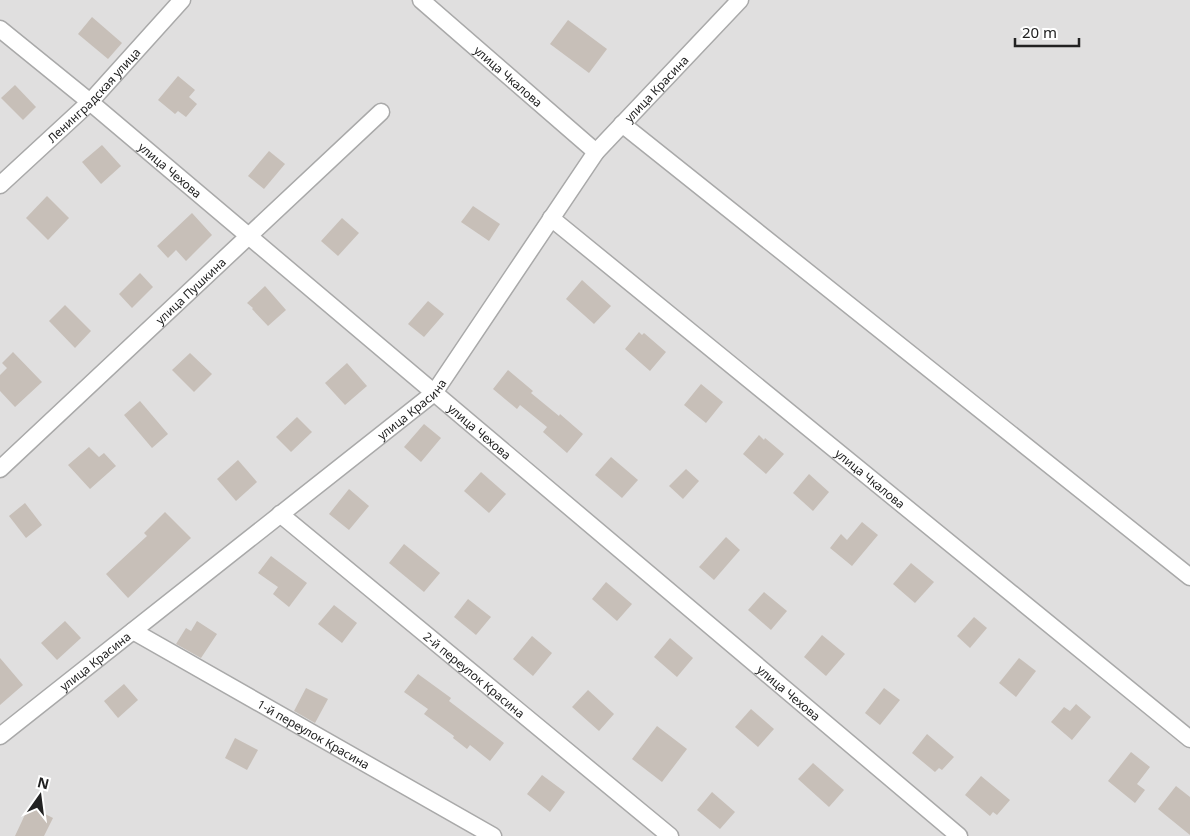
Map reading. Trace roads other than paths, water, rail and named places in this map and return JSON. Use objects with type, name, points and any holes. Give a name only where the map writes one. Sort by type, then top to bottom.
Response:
[{"type":"street","name":"Ленинградская улица","points":[[0,185],[90,102],[182,0]]},
{"type":"street","name":"улица Чкалова","points":[[421,0],[596,152]]},
{"type":"street","name":"улица Красина","points":[[0,736],[434,392],[596,152],[740,0]]},
{"type":"street","name":"улица Чехова","points":[[0,29],[90,102],[959,836]]},
{"type":"street","name":"улица Пушкина","points":[[0,469],[381,112]]},
{"type":"street","points":[[622,124],[1190,577]]},
{"type":"street","name":"улица Чкалова","points":[[551,218],[1190,738]]},
{"type":"street","name":"2-й переулок Красина","points":[[280,514],[670,836]]},
{"type":"street","name":"1-й переулок Красина","points":[[133,631],[493,836]]}]
